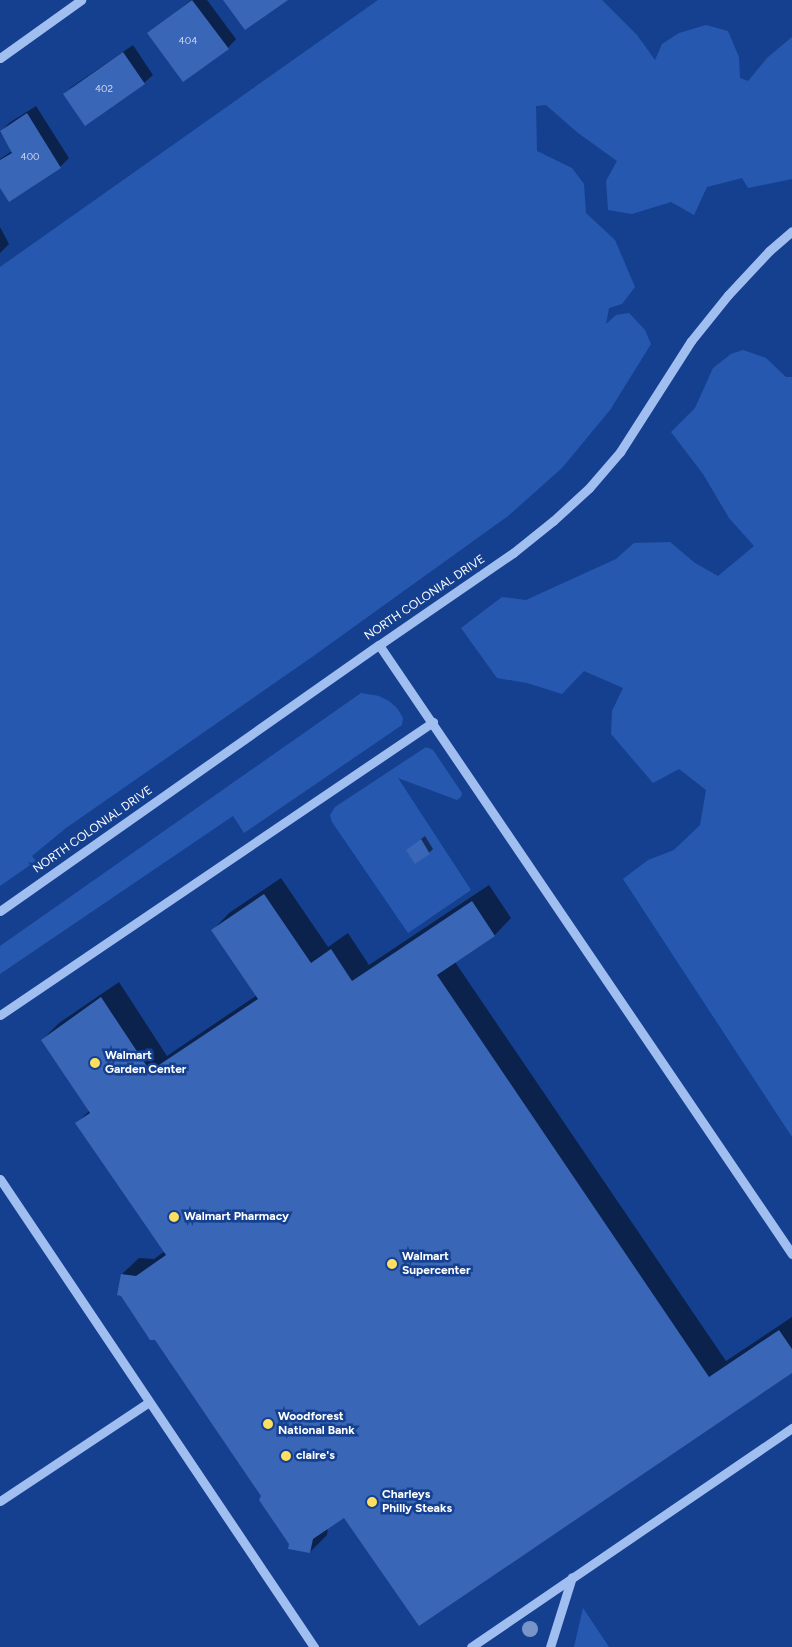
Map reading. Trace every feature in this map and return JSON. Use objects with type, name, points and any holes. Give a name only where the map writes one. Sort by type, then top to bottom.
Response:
[{"type":"street","points":[[0,58],[81,0]]},
{"type":"street","name":"NORTH COLONIAL DRIVE","points":[[0,911],[379,645],[514,553],[589,488],[620,452],[691,341],[728,296],[769,251],[792,231]]},
{"type":"street","points":[[379,645],[792,1254]]},
{"type":"street","points":[[0,1015],[433,722]]},
{"type":"street","points":[[0,1179],[314,1647]]},
{"type":"street","points":[[0,1501],[149,1402]]},
{"type":"street","points":[[471,1647],[792,1428]]},
{"type":"street","points":[[550,1647],[572,1577]]},
{"type":"shaded area","points":[[378,0],[602,0],[637,35],[655,60],[662,44],[679,33],[706,25],[728,31],[739,57],[740,78],[748,81],[768,57],[792,37],[792,179],[748,188],[742,178],[707,187],[694,215],[671,202],[632,214],[608,210],[606,181],[617,161],[578,133],[546,105],[536,106],[537,151],[572,168],[584,184],[586,213],[615,240],[635,287],[622,304],[609,308],[606,324],[616,315],[629,313],[645,330],[651,344],[610,410],[562,468],[508,516],[312,657],[66,828],[32,856],[36,861],[0,886],[0,267]]},
{"type":"shaded area","points":[[743,350],[766,358],[786,377],[792,377],[792,1137],[623,879],[648,860],[674,850],[700,825],[706,790],[679,769],[653,783],[611,734],[612,711],[623,688],[584,671],[562,694],[527,683],[497,678],[461,628],[502,597],[526,600],[616,559],[634,543],[670,542],[695,563],[718,576],[754,546],[729,518],[703,474],[671,432],[695,408],[713,368],[731,354]]},
{"type":"shaded area","points":[[361,693],[379,696],[389,701],[397,708],[403,718],[402,725],[244,833],[233,816],[0,974],[0,946]]},
{"type":"shaded area","points":[[426,747],[433,750],[462,793],[461,797],[457,800],[398,778],[471,890],[408,933],[332,822],[330,815],[335,807]]},
{"type":"shaded area","points":[[583,1608],[609,1647],[574,1647]]},
{"type":"building","points":[[192,0],[229,49],[183,82],[147,33]]},
{"type":"building","points":[[223,0],[288,0],[245,30]]},
{"type":"building","points":[[123,52],[145,84],[85,126],[63,94]]},
{"type":"building","points":[[27,113],[61,168],[9,202],[0,188],[0,160],[12,153],[0,131]]},
{"type":"building","points":[[421,839],[430,854],[415,864],[406,850]]},
{"type":"building","name":"Walmart Supercenter","points":[[264,894],[311,963],[331,949],[352,981],[472,901],[495,936],[437,975],[709,1377],[779,1330],[792,1349],[792,1373],[419,1626],[344,1518],[313,1539],[310,1553],[288,1549],[289,1544],[259,1500],[261,1496],[155,1340],[150,1340],[121,1296],[117,1295],[121,1274],[136,1276],[166,1255],[75,1123],[90,1113],[41,1040],[101,997],[150,1071],[258,999],[211,930]]},
{"type":"place","name":"Walmart Garden Center","points":[[95,1063]]},
{"type":"place","name":"Walmart Pharmacy","points":[[174,1217]]},
{"type":"place","name":"Walmart Supercenter","points":[[392,1264]]},
{"type":"place","name":"Woodforest National Bank","points":[[268,1424]]},
{"type":"place","name":"claire's","points":[[286,1456]]},
{"type":"place","name":"Charleys Philly Steaks","points":[[372,1502]]}]
